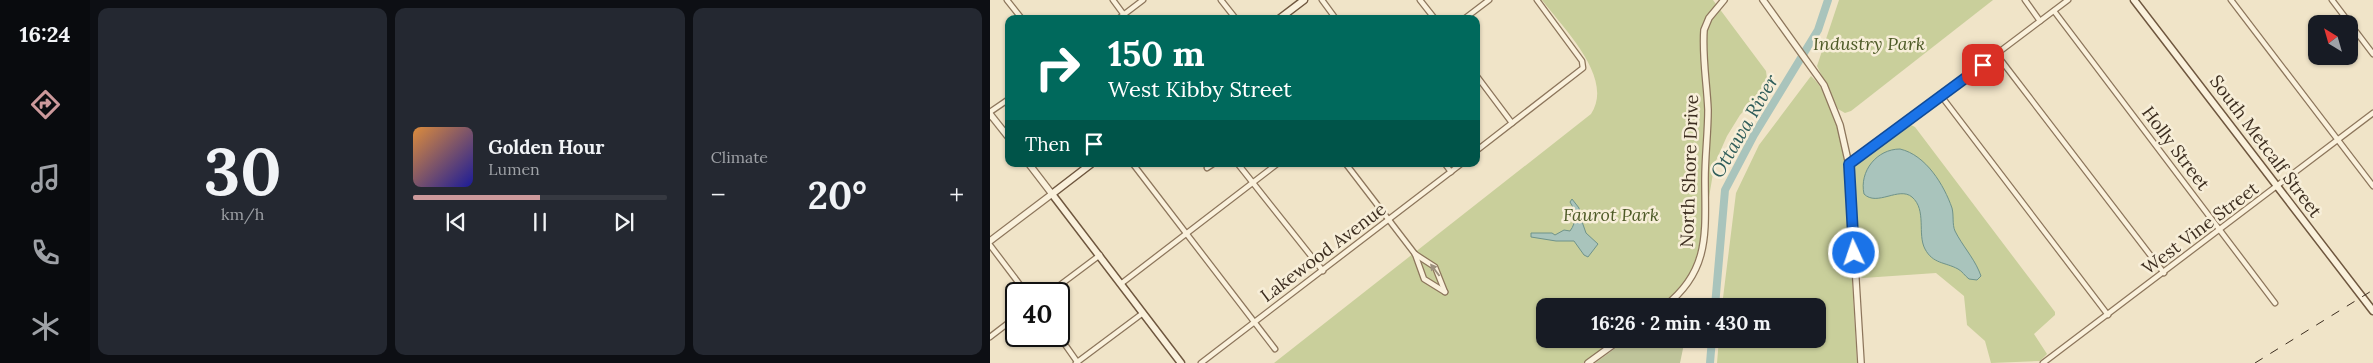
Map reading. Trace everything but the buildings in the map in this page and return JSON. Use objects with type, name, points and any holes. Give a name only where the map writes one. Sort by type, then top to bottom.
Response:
[{"type":"main road","points":[[1284,15],[1304,0]]},
{"type":"main road","name":"South Metcalf Street","points":[[2134,0],[2373,311]]},
{"type":"main road","points":[[1088,167],[1052,194],[1181,363]]},
{"type":"street","points":[[1007,0],[1019,15]]},
{"type":"street","points":[[1113,0],[1124,15]]},
{"type":"street","points":[[1128,15],[1143,0]]},
{"type":"street","points":[[1221,0],[1233,15]]},
{"type":"street","points":[[1322,0],[1333,15]]},
{"type":"street","points":[[1420,0],[1432,15]]},
{"type":"street","points":[[1469,15],[1489,0]]},
{"type":"street","points":[[1480,148],[1583,68],[1583,63],[1537,0]]},
{"type":"street","name":"North Shore Drive","points":[[1674,298],[1686,288],[1702,254],[1705,226],[1708,124],[1704,30],[1709,18],[1724,0]]},
{"type":"street","points":[[1763,0],[1818,75],[1836,114],[1849,164],[1861,363]]},
{"type":"street","points":[[2025,0],[2040,21]]},
{"type":"street","points":[[1849,164],[2068,0]]},
{"type":"street","points":[[2231,0],[2373,186]]},
{"type":"street","points":[[2332,0],[2373,54]]},
{"type":"street","name":"Holly Street","points":[[2054,11],[2221,229],[2275,303]]},
{"type":"street","points":[[1997,55],[2164,273]]},
{"type":"street","points":[[1480,80],[1512,123]]},
{"type":"street","points":[[1942,96],[2108,315]]},
{"type":"street","points":[[1005,102],[990,113],[1005,133]]},
{"type":"street","name":"West Vine Street","points":[[2043,363],[2373,113]]},
{"type":"street","points":[[990,241],[1052,194],[1031,167]]},
{"type":"street","points":[[1136,167],[1275,349]]},
{"type":"street","points":[[1240,167],[1322,271]]},
{"type":"street","points":[[1122,284],[1273,167]]},
{"type":"street","points":[[1348,167],[1415,254],[1424,279],[1445,292],[1435,267],[1415,254]]},
{"type":"street","points":[[1447,167],[1451,172]]},
{"type":"street","name":"Lakewood Avenue","points":[[1201,363],[1457,167]]},
{"type":"street","points":[[990,245],[1018,282]]},
{"type":"street","points":[[1064,282],[1100,255]]},
{"type":"street","points":[[1066,347],[1077,363],[1143,313]]},
{"type":"street","points":[[990,337],[1005,326]]},
{"type":"street","points":[[1588,363],[1609,348]]},
{"type":"green space","name":"Faurot Park","points":[[1542,0],[1713,0],[1766,71],[1765,88],[1740,115],[1727,136],[1715,163],[1697,255],[1687,279],[1674,294],[1669,298],[1536,298],[1536,348],[1603,348],[1583,363],[1274,363],[1591,114],[1597,100],[1596,85],[1592,69],[1573,39]]},
{"type":"green space","name":"Industry Park","points":[[1839,0],[1993,0],[1851,111],[1845,113],[1838,109],[1817,66]]},
{"type":"green space","points":[[1811,76],[1819,84],[1830,105],[1845,163],[1857,363],[1717,363],[1718,348],[1826,348],[1826,298],[1723,298],[1736,193],[1759,145]]},
{"type":"green space","points":[[1911,125],[1915,127],[2055,312],[2055,315],[2034,334],[2047,354],[2040,361],[1991,363],[1985,341],[1967,325],[1964,296],[1936,273],[1863,278],[1858,276],[1852,172],[1855,166]]},
{"type":"green space","points":[[1616,348],[1683,348],[1680,363],[1595,363]]},
{"type":"water","points":[[1900,149],[1909,152],[1926,164],[1939,181],[1952,208],[1955,231],[1977,266],[1981,276],[1977,280],[1969,279],[1959,270],[1936,260],[1928,254],[1923,243],[1921,215],[1917,202],[1912,197],[1907,194],[1901,194],[1875,198],[1864,194],[1864,177],[1872,163],[1884,153]]},
{"type":"water","points":[[1572,199],[1579,208],[1586,233],[1598,244],[1588,257],[1584,255],[1574,241],[1556,241],[1531,237],[1531,233],[1552,233],[1555,235],[1564,230],[1570,231],[1575,220],[1574,209],[1570,202]]},
{"type":"waterway","name":"Ottawa River","points":[[1716,298],[1725,190],[1754,135],[1818,30],[1828,0]]},
{"type":"waterway","name":"Ottawa River","points":[[1710,363],[1711,348]]},
{"type":"railway","points":[[2255,363],[2373,290]]},
{"type":"route","points":[[1854,253],[1849,164],[1859,159],[1983,65]]}]
